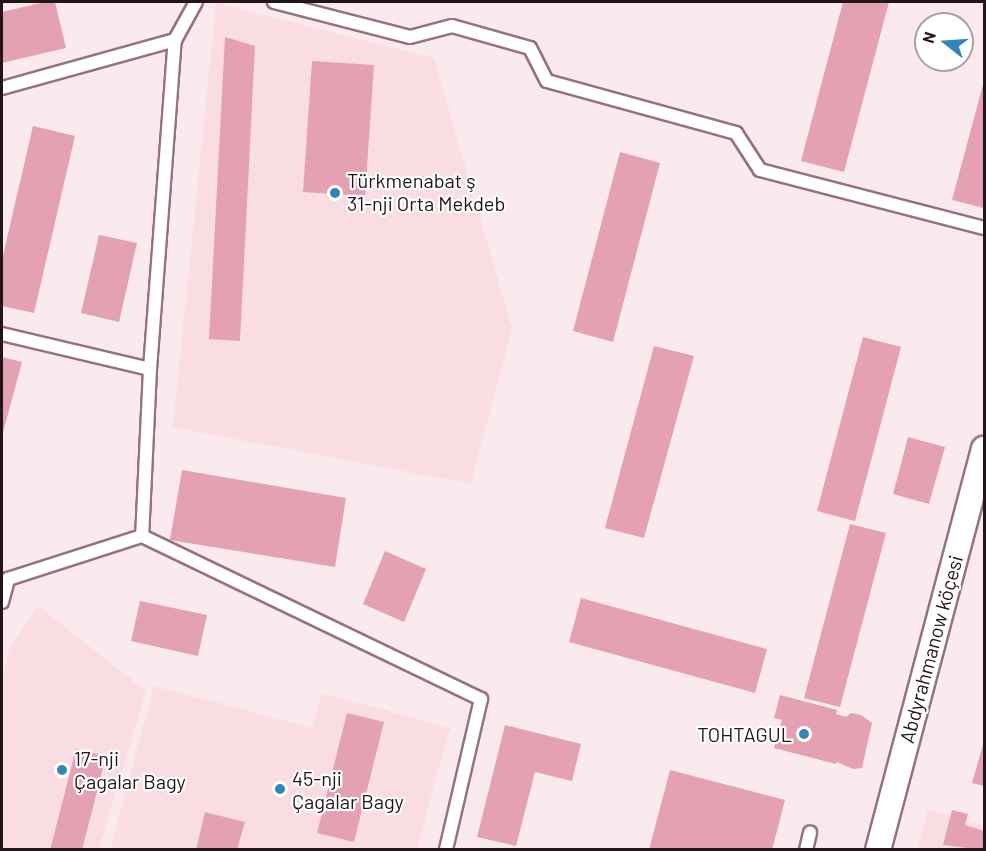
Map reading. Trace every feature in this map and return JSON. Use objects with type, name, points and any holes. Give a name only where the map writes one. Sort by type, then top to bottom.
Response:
[{"type":"street","name":"Abdyrahmanow köçesi","points":[[878,849],[984,449]]},
{"type":"lane","points":[[142,536],[150,369],[175,40],[196,2]]},
{"type":"lane","points":[[274,2],[410,38],[452,26],[530,48],[547,81],[736,133],[760,170],[984,228]]},
{"type":"lane","points":[[2,88],[175,40]]},
{"type":"lane","points":[[2,334],[150,369]]},
{"type":"lane","points":[[2,602],[4,578],[142,536],[481,699],[446,849]]},
{"type":"lane","points":[[806,849],[810,832]]},
{"type":"shaded area","name":"Türkmenabat ş 31-nji Orta Mekdeb","points":[[216,3],[434,58],[512,328],[471,484],[173,427]]},
{"type":"shaded area","name":"17-nji Çagalar Bagy","points":[[38,606],[146,691],[99,849],[2,849],[2,676],[9,650]]},
{"type":"shaded area","name":"45-nji Çagalar Bagy","points":[[154,686],[312,728],[322,693],[450,728],[417,849],[110,850]]},
{"type":"shaded area","points":[[928,810],[984,826],[984,849],[917,850]]},
{"type":"building","points":[[45,2],[55,2],[66,48],[2,63],[2,12]]},
{"type":"building","points":[[843,2],[889,2],[844,172],[801,161]]},
{"type":"building","points":[[225,37],[255,46],[240,341],[209,339]]},
{"type":"building","points":[[312,61],[374,65],[365,196],[303,192]]},
{"type":"building","points":[[984,81],[984,208],[952,200]]},
{"type":"building","points":[[33,126],[75,136],[34,313],[2,306],[2,260]]},
{"type":"building","points":[[620,152],[660,163],[613,342],[573,331]]},
{"type":"building","points":[[99,235],[137,243],[119,322],[81,313]]},
{"type":"building","points":[[863,337],[901,347],[855,521],[817,511]]},
{"type":"building","points":[[654,346],[694,356],[644,538],[605,528]]},
{"type":"building","points":[[2,357],[22,362],[2,436]]},
{"type":"building","points":[[908,437],[945,447],[929,504],[893,494]]},
{"type":"building","points":[[182,470],[346,498],[335,567],[170,540]]},
{"type":"building","points":[[850,524],[886,533],[840,707],[804,698]]},
{"type":"building","points":[[385,551],[426,569],[404,622],[363,604]]},
{"type":"building","points":[[581,598],[767,649],[755,693],[569,642]]},
{"type":"building","points":[[140,601],[207,615],[198,656],[131,641]]},
{"type":"building","points":[[780,695],[837,710],[836,714],[846,717],[851,713],[861,715],[872,723],[862,768],[853,769],[837,762],[836,764],[774,748],[782,720],[774,718]]},
{"type":"building","points":[[347,713],[384,722],[354,842],[317,833]]},
{"type":"building","points":[[505,725],[581,744],[572,781],[535,772],[516,846],[477,837]]},
{"type":"building","points":[[984,741],[984,786],[972,783]]},
{"type":"building","points":[[76,749],[106,756],[82,850],[50,850]]},
{"type":"building","points":[[670,770],[785,800],[772,850],[649,850]]},
{"type":"building","points":[[952,810],[968,814],[965,825],[984,831],[984,850],[943,845]]},
{"type":"building","points":[[205,812],[245,822],[237,850],[196,850]]},
{"type":"place","name":"Türkmenabat ş 31-nji Orta Mekdeb","points":[[335,193]]},
{"type":"place","name":"TOHTAGUL","points":[[804,734]]},
{"type":"place","name":"17-nji Çagalar Bagy","points":[[62,770]]},
{"type":"place","name":"45-nji Çagalar Bagy","points":[[280,789]]}]
